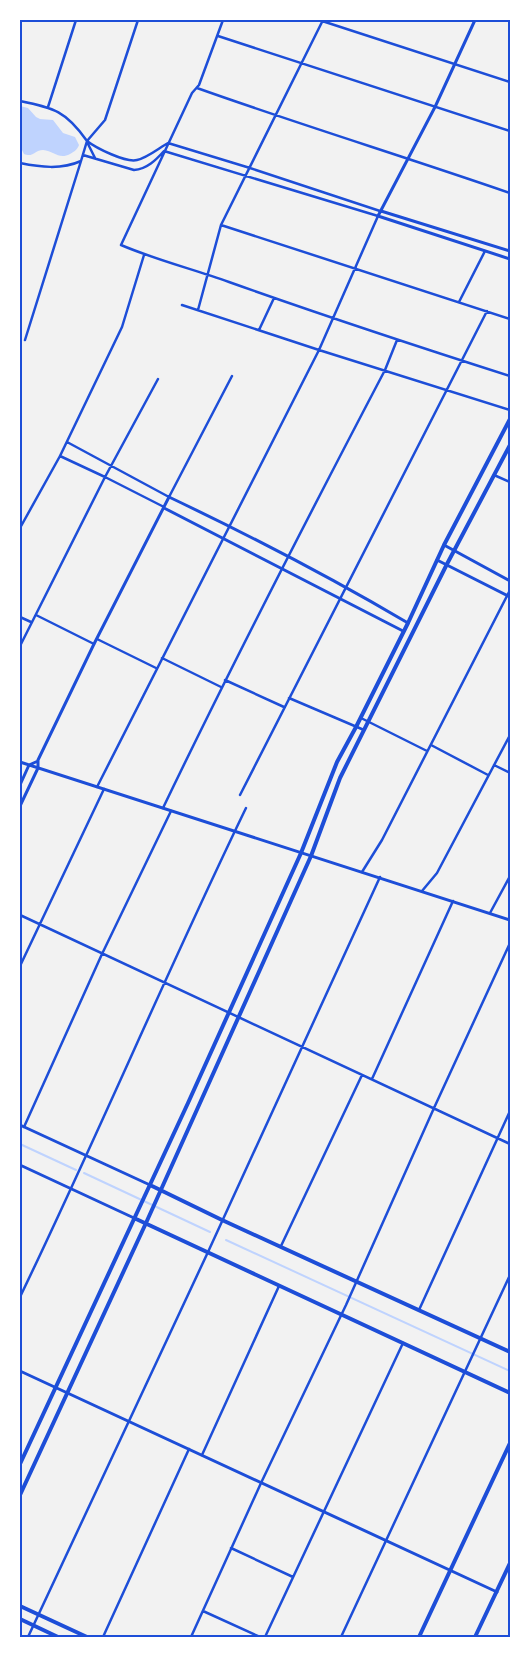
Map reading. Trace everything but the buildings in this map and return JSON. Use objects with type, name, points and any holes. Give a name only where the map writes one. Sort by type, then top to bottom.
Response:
[{"type":"main road","points":[[20,1464],[150,1185],[301,853],[336,762],[356,727],[408,623],[444,545],[510,419]]},
{"type":"main road","points":[[20,1494],[146,1223],[311,856],[340,778],[447,564],[510,444]]},
{"type":"main road","points":[[150,1185],[510,1352]]},
{"type":"main road","points":[[134,1218],[510,1393]]},
{"type":"main road","points":[[419,1637],[510,1443]]},
{"type":"main road","points":[[475,1637],[510,1563]]},
{"type":"main road","points":[[20,1606],[87,1637]]},
{"type":"main road","points":[[20,1619],[58,1637]]},
{"type":"street","points":[[48,107],[76,20]]},
{"type":"street","points":[[25,340],[87,141],[105,120],[138,20]]},
{"type":"street","points":[[222,20],[199,86],[192,93],[121,245],[144,255],[207,274],[397,340],[510,376]]},
{"type":"street","points":[[198,310],[221,224],[276,116],[321,20],[510,82]]},
{"type":"street","points":[[97,787],[319,350],[378,216],[435,107],[475,20]]},
{"type":"street","points":[[218,36],[510,131]]},
{"type":"street","points":[[197,88],[276,116],[409,158],[510,194]]},
{"type":"street","points":[[20,101],[48,107],[65,116],[87,141],[95,159]]},
{"type":"street","points":[[87,141],[97,148],[132,160],[137,160],[168,143],[510,251]]},
{"type":"street","points":[[83,155],[139,170],[156,160],[164,151]]},
{"type":"street","points":[[164,151],[378,216],[510,260]]},
{"type":"street","points":[[20,164],[46,168],[73,165],[80,161]]},
{"type":"street","points":[[221,224],[510,318]]},
{"type":"street","points":[[459,302],[485,251]]},
{"type":"street","points":[[20,528],[60,456],[122,327],[144,255]]},
{"type":"street","points":[[259,330],[274,298]]},
{"type":"street","points":[[182,305],[510,410]]},
{"type":"street","points":[[240,795],[487,311]]},
{"type":"street","points":[[163,808],[221,687],[385,370],[397,340]]},
{"type":"street","points":[[20,806],[38,768],[38,760],[94,644],[232,376]]},
{"type":"street","points":[[20,646],[105,477],[158,379]]},
{"type":"street","points":[[67,442],[170,497],[346,586],[408,623]]},
{"type":"street","points":[[60,456],[105,477],[403,631]]},
{"type":"street","points":[[494,474],[510,482]]},
{"type":"street","points":[[444,545],[510,581]]},
{"type":"street","points":[[437,560],[508,597]]},
{"type":"street","points":[[362,872],[382,840],[510,590]]},
{"type":"street","points":[[35,614],[94,644]]},
{"type":"street","points":[[20,617],[31,622]]},
{"type":"street","points":[[97,639],[156,668]]},
{"type":"street","points":[[161,658],[221,687]]},
{"type":"street","points":[[225,680],[284,707]]},
{"type":"street","points":[[289,698],[364,730]]},
{"type":"street","points":[[360,718],[428,751]]},
{"type":"street","points":[[422,891],[437,873],[510,735]]},
{"type":"street","points":[[431,745],[488,775]]},
{"type":"street","points":[[20,785],[30,765],[38,760]]},
{"type":"street","points":[[20,762],[510,920]]},
{"type":"street","points":[[494,765],[510,773]]},
{"type":"street","points":[[20,966],[104,789]]},
{"type":"street","points":[[20,1297],[72,1189],[164,983],[246,808]]},
{"type":"street","points":[[150,1185],[22,1126],[171,811]]},
{"type":"street","points":[[490,913],[510,876]]},
{"type":"street","points":[[28,1637],[208,1252],[380,877]]},
{"type":"street","points":[[372,1079],[453,901]]},
{"type":"street","points":[[20,915],[510,1144]]},
{"type":"street","points":[[191,1637],[261,1483],[342,1314],[510,942]]},
{"type":"street","points":[[282,1246],[362,1075]]},
{"type":"street","points":[[419,1310],[510,1112]]},
{"type":"street","points":[[20,1165],[134,1218]]},
{"type":"street","points":[[341,1637],[510,1274]]},
{"type":"street","points":[[202,1455],[279,1285]]},
{"type":"street","points":[[264,1637],[403,1343]]},
{"type":"street","points":[[20,1371],[497,1592]]},
{"type":"street","points":[[103,1637],[189,1449]]},
{"type":"street","points":[[231,1548],[293,1577]]},
{"type":"street","points":[[203,1611],[260,1637]]},
{"type":"water","points":[[20,106],[28,108],[40,119],[53,120],[63,133],[75,137],[79,145],[77,149],[66,156],[60,156],[43,150],[30,155],[24,154],[20,146]]},
{"type":"waterway","points":[[20,1144],[76,1170]]},
{"type":"waterway","points":[[84,1173],[210,1232]]},
{"type":"waterway","points":[[226,1240],[510,1371]]}]
